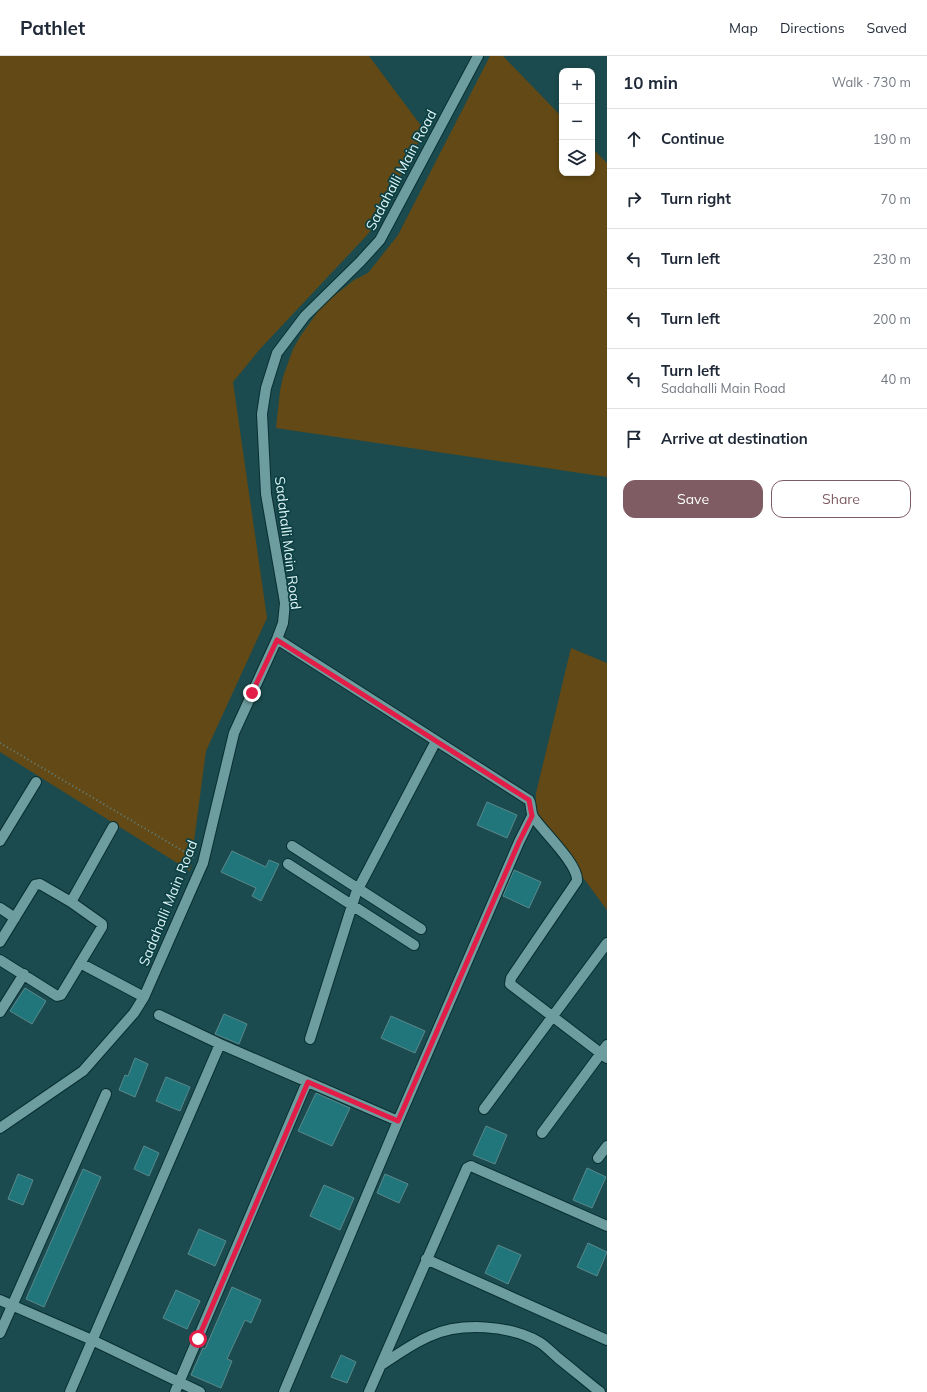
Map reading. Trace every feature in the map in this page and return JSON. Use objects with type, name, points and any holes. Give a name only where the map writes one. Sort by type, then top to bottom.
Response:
[{"type":"street","name":"Sadahalli Main Road","points":[[0,1128],[84,1071],[134,1013],[144,996],[202,863],[234,733],[277,640],[283,623],[285,603],[266,494],[262,414],[266,388],[277,353],[305,316],[360,262],[380,240],[478,56]]},
{"type":"street","points":[[277,640],[529,800],[532,816],[558,846],[577,874],[578,878],[575,885],[510,981],[511,986],[552,1017],[605,1052],[542,1133]]},
{"type":"street","points":[[310,1039],[358,888],[436,741]]},
{"type":"street","points":[[0,841],[36,782]]},
{"type":"street","points":[[284,1392],[398,1121],[519,842],[532,816]]},
{"type":"street","points":[[71,902],[113,827]]},
{"type":"street","points":[[292,846],[421,928]]},
{"type":"street","points":[[288,864],[414,945]]},
{"type":"street","points":[[0,942],[37,884],[40,884],[71,902],[102,924],[102,927],[62,994],[59,996],[0,960]]},
{"type":"street","points":[[0,908],[15,918]]},
{"type":"street","points":[[484,1109],[607,943]]},
{"type":"street","points":[[80,963],[144,996]]},
{"type":"street","points":[[0,1012],[24,974]]},
{"type":"street","points":[[159,1015],[220,1044],[398,1121]]},
{"type":"street","points":[[70,1392],[220,1044]]},
{"type":"street","points":[[175,1392],[308,1082]]},
{"type":"street","points":[[0,1333],[106,1094]]},
{"type":"street","points":[[598,1158],[607,1146]]},
{"type":"street","points":[[369,1392],[465,1170],[471,1166],[607,1226]]},
{"type":"street","points":[[426,1259],[607,1340]]},
{"type":"street","points":[[0,1300],[92,1340],[200,1392]]},
{"type":"street","points":[[381,1366],[410,1346],[431,1335],[446,1330],[464,1328],[494,1328],[516,1332],[539,1342],[600,1392]]},
{"type":"path","points":[[0,743],[202,863]]},
{"type":"shaded area","points":[[0,56],[369,56],[425,131],[369,233],[260,349],[233,382],[267,618],[206,751],[190,871],[0,752]]},
{"type":"shaded area","points":[[490,56],[503,56],[559,114],[559,176],[595,176],[595,151],[607,163],[607,477],[276,428],[283,377],[293,349],[301,335],[319,310],[330,299],[354,280],[368,273],[398,235]]},
{"type":"shaded area","points":[[571,648],[607,663],[607,910],[535,813],[536,793]]},
{"type":"building","points":[[487,802],[517,815],[507,838],[477,825]]},
{"type":"building","points":[[232,851],[266,867],[269,860],[279,864],[261,901],[252,896],[256,888],[221,872]]},
{"type":"building","points":[[514,870],[541,882],[529,908],[503,896]]},
{"type":"building","points":[[25,988],[46,1001],[32,1024],[10,1011]]},
{"type":"building","points":[[224,1014],[247,1024],[239,1044],[215,1034]]},
{"type":"building","points":[[391,1016],[425,1031],[415,1053],[381,1038]]},
{"type":"building","points":[[135,1058],[148,1064],[135,1097],[119,1090],[125,1075],[128,1076]]},
{"type":"building","points":[[166,1077],[190,1087],[180,1111],[156,1101]]},
{"type":"building","points":[[316,1093],[350,1108],[332,1146],[298,1131]]},
{"type":"building","points":[[486,1126],[507,1135],[495,1164],[473,1155]]},
{"type":"building","points":[[144,1146],[159,1153],[149,1176],[134,1169]]},
{"type":"building","points":[[587,1168],[606,1177],[592,1208],[573,1200]]},
{"type":"building","points":[[83,1169],[101,1177],[44,1307],[26,1299]]},
{"type":"building","points":[[18,1174],[33,1180],[23,1205],[8,1199]]},
{"type":"building","points":[[385,1174],[408,1184],[399,1203],[377,1193]]},
{"type":"building","points":[[324,1185],[354,1198],[340,1230],[310,1216]]},
{"type":"building","points":[[199,1229],[226,1241],[215,1266],[188,1254]]},
{"type":"building","points":[[588,1243],[607,1252],[597,1276],[577,1267]]},
{"type":"building","points":[[498,1245],[521,1255],[508,1284],[485,1273]]},
{"type":"building","points":[[232,1287],[261,1300],[251,1323],[245,1320],[227,1359],[232,1361],[221,1388],[191,1375],[203,1348],[205,1349]]},
{"type":"building","points":[[176,1290],[200,1301],[187,1329],[163,1318]]},
{"type":"building","points":[[341,1355],[356,1362],[347,1383],[331,1377]]},
{"type":"route","points":[[198,1339],[308,1082],[398,1121],[519,842],[532,816],[529,800],[277,640],[252,693]]}]
